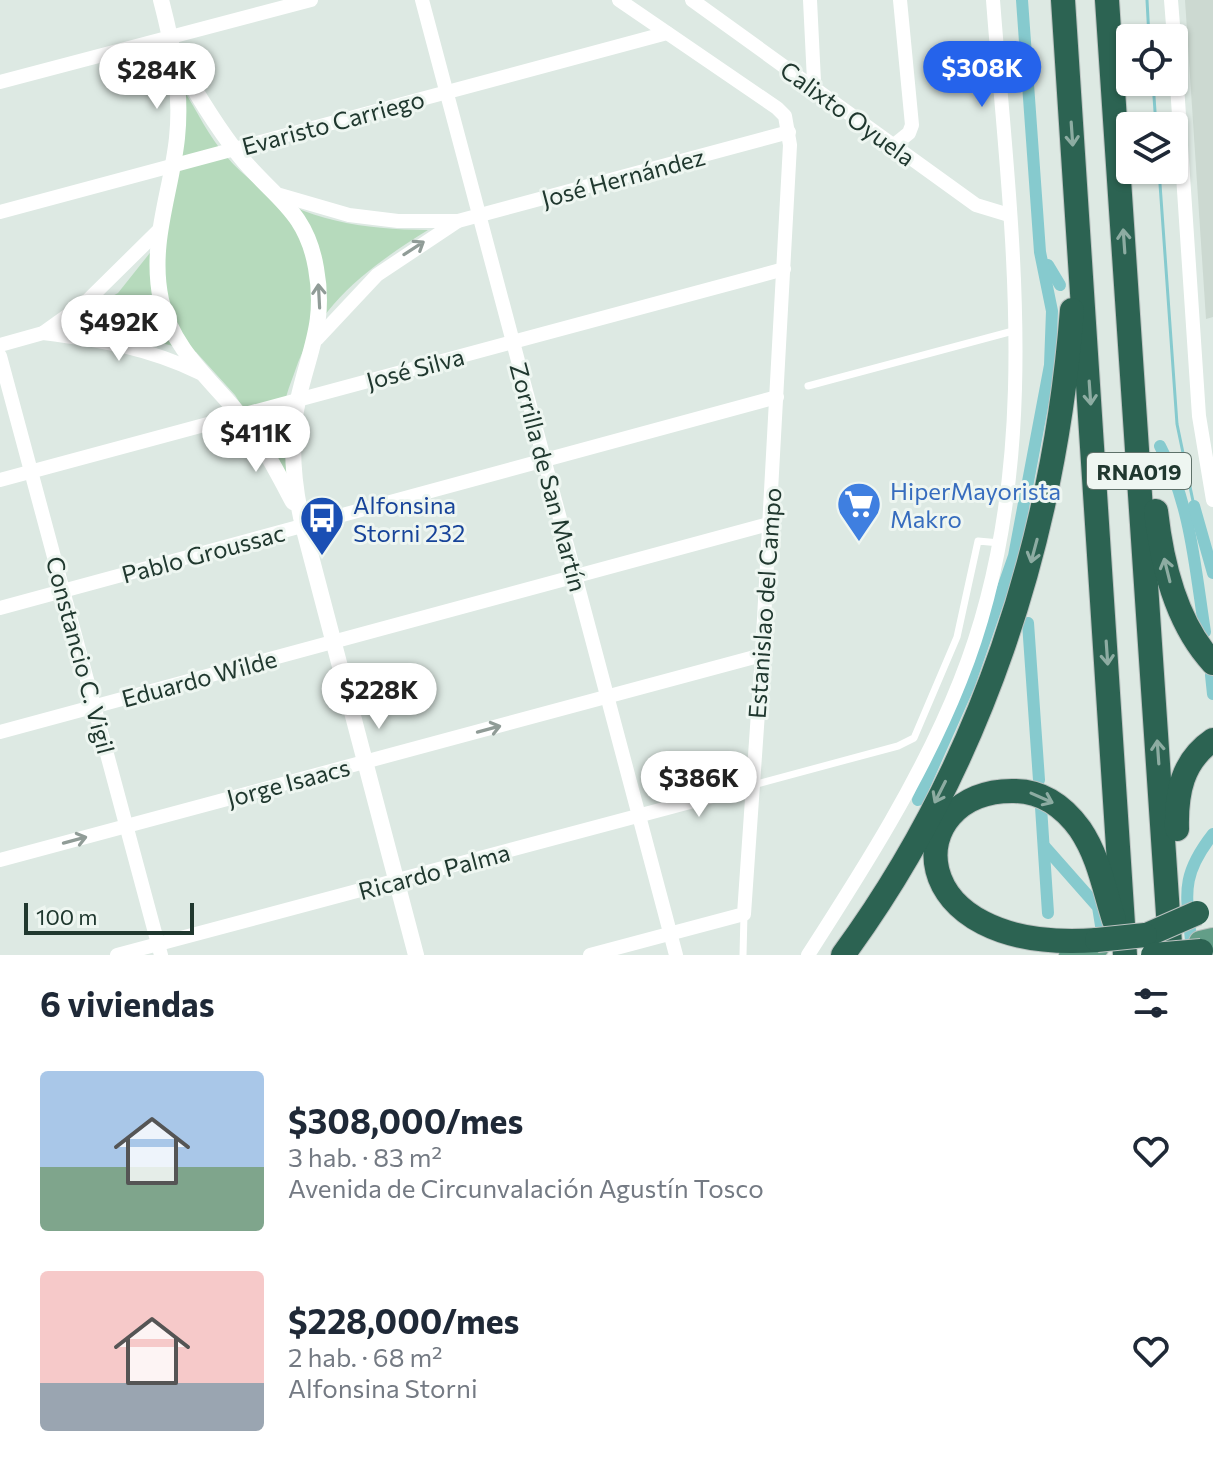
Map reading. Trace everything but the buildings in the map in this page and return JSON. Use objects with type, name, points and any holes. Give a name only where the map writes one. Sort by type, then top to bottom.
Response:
[{"type":"highway","name":"RNA019","points":[[1063,0],[1125,953]]},
{"type":"highway","name":"RNA019","points":[[1107,0],[1127,292],[1162,945]]},
{"type":"highway","points":[[843,955],[896,871],[945,783],[982,704],[1020,601],[1055,455],[1066,376],[1078,224]]},
{"type":"highway","points":[[1127,292],[1143,341],[1157,518],[1169,577],[1188,630],[1213,663]]},
{"type":"highway","points":[[1162,945],[1179,875],[1176,818],[1179,787],[1190,763],[1213,740]]},
{"type":"highway","points":[[1125,953],[1096,860],[1078,827],[1058,806],[1022,791],[994,792],[974,801],[948,824],[936,856],[936,882],[947,907],[965,927],[988,939],[1016,946],[1098,944],[1162,945],[1206,930]]},
{"type":"highway","points":[[1162,945],[1206,930]]},
{"type":"main road","points":[[1070,955],[1098,944]]},
{"type":"street","points":[[161,0],[176,58],[177,136],[158,231],[157,272],[162,302],[173,332],[201,373],[240,415],[274,464],[302,522]]},
{"type":"street","points":[[0,82],[311,0]]},
{"type":"street","name":"Zorrilla de San Martín","points":[[422,0],[676,955]]},
{"type":"street","name":"Calixto Oyuela","points":[[619,0],[777,108],[785,116],[789,132]]},
{"type":"street","name":"Calixto Oyuela","points":[[692,0],[976,205],[1009,215]]},
{"type":"street","points":[[810,0],[814,81],[811,87]]},
{"type":"street","points":[[893,146],[909,133],[912,125],[900,0]]},
{"type":"street","points":[[808,955],[882,833],[944,717],[973,645],[1000,543],[1014,437],[1013,331],[1009,215],[993,0]]},
{"type":"street","points":[[1171,0],[1173,24]]},
{"type":"street","name":"Evaristo Carriego","points":[[0,212],[667,33]]},
{"type":"street","points":[[176,58],[233,148],[280,195],[304,230],[316,267],[320,294],[317,339],[298,399],[292,467],[302,522],[416,955]]},
{"type":"street","points":[[1178,96],[1199,416],[1213,500]]},
{"type":"street","name":"José Hernández","points":[[317,339],[377,275],[458,221],[789,132]]},
{"type":"street","name":"Estanislao del Campo","points":[[744,914],[777,397],[789,132]]},
{"type":"street","name":"José Hernández","points":[[280,195],[358,216],[458,221]]},
{"type":"street","points":[[0,345],[43,333],[85,303],[158,231]]},
{"type":"street","name":"José Silva","points":[[0,480],[784,269]]},
{"type":"street","points":[[43,333],[132,346],[169,357],[201,373]]},
{"type":"street","name":"Constancio C. Vigil","points":[[0,356],[160,950]]},
{"type":"street","name":"Pablo Groussac","points":[[0,608],[302,522],[777,397]]},
{"type":"street","name":"Eduardo Wilde","points":[[0,732],[769,524]]},
{"type":"street","name":"Jorge Isaacs","points":[[0,860],[762,655]]},
{"type":"street","name":"Ricardo Palma","points":[[117,955],[160,950],[397,880],[750,786]]},
{"type":"street","points":[[590,955],[744,914]]},
{"type":"lane","points":[[808,386],[1013,331]]},
{"type":"lane","points":[[750,786],[898,746],[914,738],[957,637],[978,541],[1000,543]]},
{"type":"lane","points":[[743,955],[744,914]]},
{"type":"shaded area","points":[[1185,0],[1213,0],[1213,317],[1206,319],[1188,24]]},
{"type":"green space","points":[[183,89],[220,149],[247,177],[270,194],[318,216],[344,222],[428,230],[348,289],[317,326],[305,347],[285,402],[289,482],[235,395],[196,352],[127,334],[56,328],[118,293],[165,234]]},
{"type":"waterway","points":[[918,800],[969,685],[1014,556],[1050,365],[1052,311],[1040,252],[1022,0]]},
{"type":"waterway","points":[[1147,0],[1148,24]]},
{"type":"waterway","points":[[1154,96],[1155,112]]},
{"type":"waterway","points":[[1160,184],[1177,424],[1194,506]]},
{"type":"waterway","points":[[1048,265],[1060,285]]},
{"type":"waterway","points":[[1160,446],[1185,514],[1205,632]]},
{"type":"waterway","points":[[1194,506],[1213,573]]},
{"type":"waterway","points":[[1028,623],[1039,780]]},
{"type":"waterway","points":[[1211,675],[1213,694]]},
{"type":"waterway","points":[[1041,807],[1048,913]]},
{"type":"waterway","points":[[1192,952],[1187,903],[1189,877],[1213,834]]},
{"type":"waterway","points":[[1045,847],[1098,907],[1104,944]]},
{"type":"place","name":"HiperMayorista Makro","points":[[859,543]]},
{"type":"place","name":"Alfonsina Storni 232","points":[[322,557]]}]
